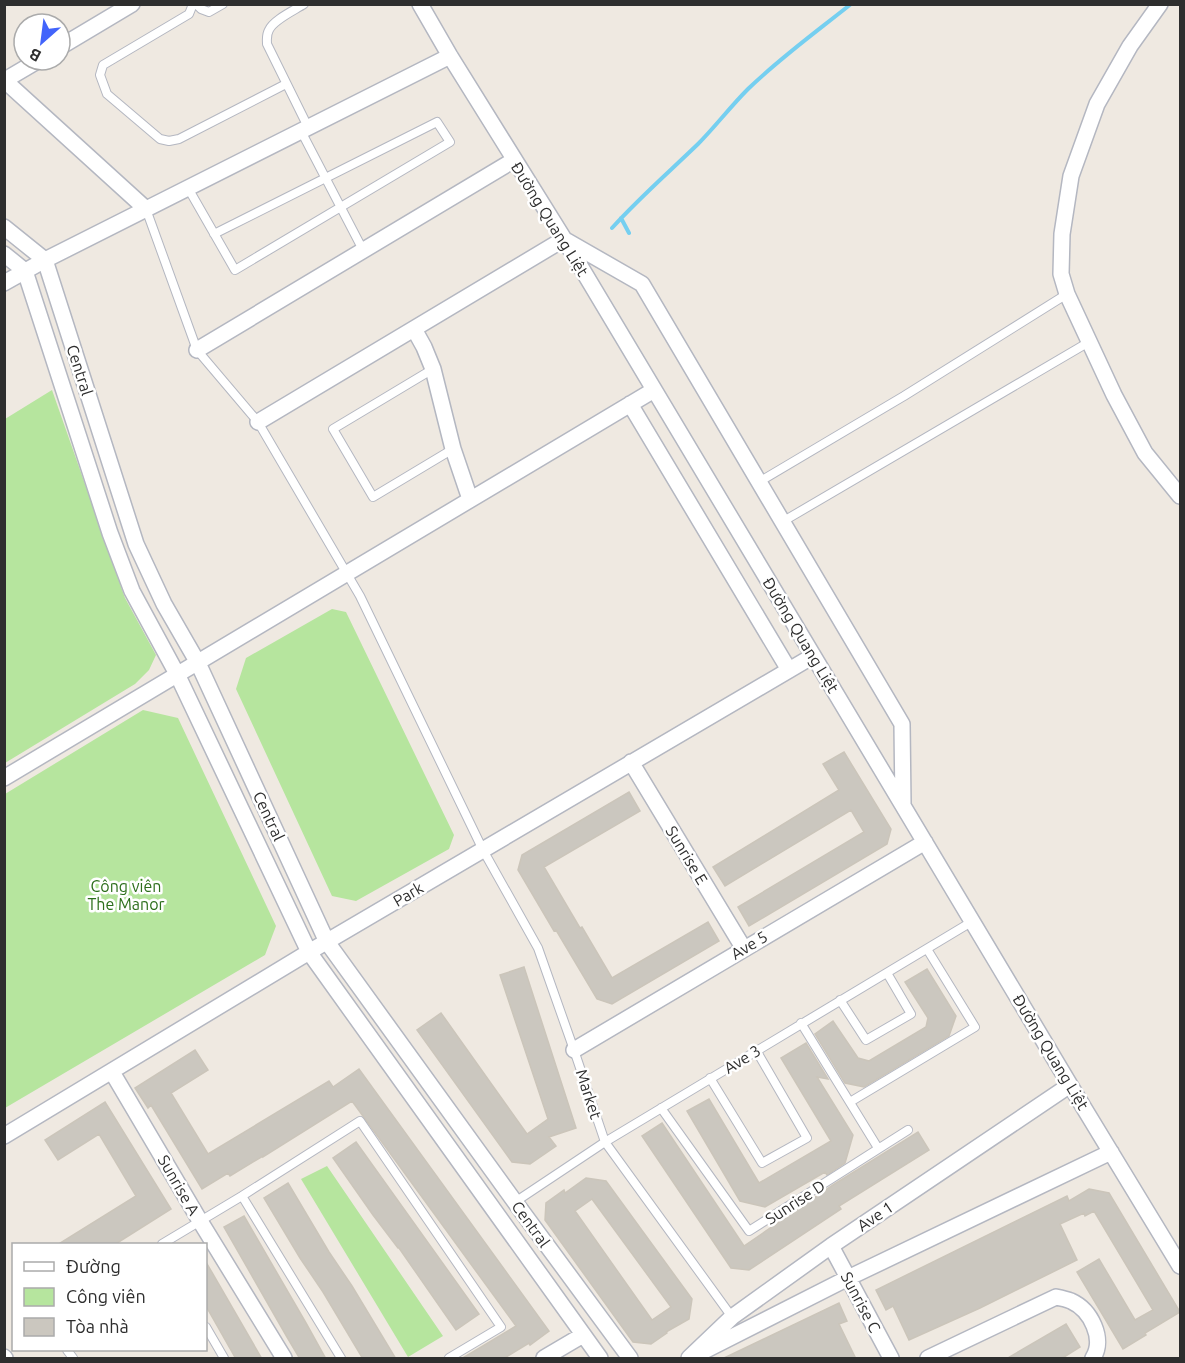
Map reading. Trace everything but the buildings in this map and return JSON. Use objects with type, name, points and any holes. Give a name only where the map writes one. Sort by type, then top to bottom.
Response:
[{"type":"street","points":[[72,40],[132,4]]},
{"type":"street","name":"Đường Quang Liệt","points":[[420,4],[564,239],[1180,1266]]},
{"type":"street","points":[[1160,4],[1130,46],[1097,104],[1071,176],[1062,244],[1061,274],[1067,294],[1089,342],[1145,453],[1180,496]]},
{"type":"street","points":[[4,283],[45,260],[450,56]]},
{"type":"street","points":[[19,72],[5,80],[146,209]]},
{"type":"street","points":[[197,350],[514,160]]},
{"type":"street","points":[[4,227],[45,260]]},
{"type":"street","points":[[258,422],[564,239],[642,284],[902,724],[903,804]]},
{"type":"street","points":[[4,254],[25,271]]},
{"type":"street","name":"Central","points":[[45,260],[136,544],[164,604],[198,663],[327,942],[630,1359]]},
{"type":"street","name":"Central","points":[[25,271],[110,532],[132,591],[177,674],[309,952],[600,1359]]},
{"type":"street","points":[[414,329],[433,369],[453,449],[470,499]]},
{"type":"street","points":[[4,778],[654,390]]},
{"type":"street","points":[[630,404],[789,670]]},
{"type":"street","name":"Park","points":[[4,1136],[309,952],[813,656]]},
{"type":"street","name":"Sunrise E","points":[[631,762],[744,948]]},
{"type":"street","name":"Ave 5","points":[[574,1050],[925,842]]},
{"type":"street","name":"Sunrise A","points":[[112,1072],[285,1359]]},
{"type":"street","name":"Ave 1","points":[[689,1359],[732,1317],[831,1246],[1070,1084]]},
{"type":"street","name":"Ave 1","points":[[689,1359],[848,1278],[1111,1152]]},
{"type":"street","name":"Sunrise C","points":[[831,1246],[891,1359]]},
{"type":"street","points":[[928,1359],[1056,1297],[1071,1301],[1083,1310],[1092,1322],[1098,1337],[1098,1351],[1093,1359]]},
{"type":"street","points":[[753,1302],[764,1321]]},
{"type":"street","points":[[544,1359],[583,1335]]},
{"type":"lane","points":[[224,4],[209,12],[195,4],[189,14],[103,65],[100,75],[107,94],[160,139],[169,141],[179,139],[286,84]]},
{"type":"lane","points":[[304,4],[273,24],[269,29],[267,45],[326,178],[363,250]]},
{"type":"lane","points":[[188,188],[214,234],[235,270],[450,142],[436,122],[214,234]]},
{"type":"lane","points":[[146,209],[197,350]]},
{"type":"lane","points":[[759,482],[904,396],[1067,294]]},
{"type":"lane","points":[[782,522],[1089,342]]},
{"type":"lane","name":"Market","points":[[197,350],[258,422],[370,616],[483,850],[538,948],[605,1142],[732,1317]]},
{"type":"lane","points":[[433,369],[333,429],[373,496],[453,449]]},
{"type":"lane","name":"Ave 3","points":[[514,1202],[605,1142],[973,921]]},
{"type":"lane","points":[[850,1102],[975,1027],[927,949]]},
{"type":"lane","points":[[840,1000],[866,1040],[911,1014],[887,973]]},
{"type":"lane","points":[[801,1023],[878,1148]]},
{"type":"lane","points":[[711,1078],[762,1163],[807,1138],[756,1050]]},
{"type":"lane","name":"Sunrise D","points":[[661,1108],[748,1232],[908,1130]]},
{"type":"lane","points":[[165,1243],[360,1121],[501,1327],[449,1359]]},
{"type":"lane","points":[[242,1196],[341,1359]]},
{"type":"lane","points":[[207,1329],[224,1359]]},
{"type":"green space","points":[[52,390],[125,598],[156,655],[149,670],[135,684],[5,763],[5,419]]},
{"type":"green space","points":[[332,609],[346,612],[454,835],[449,849],[356,901],[332,896],[236,689],[246,658]]},
{"type":"green space","name":"Công viên The Manor","points":[[143,710],[178,718],[276,926],[265,955],[5,1108],[5,794]]},
{"type":"green space","points":[[327,1166],[443,1336],[408,1357],[301,1179]]},
{"type":"waterway","points":[[612,228],[698,144],[748,89],[785,56],[851,4]]},
{"type":"waterway","points":[[621,218],[629,233]]}]
